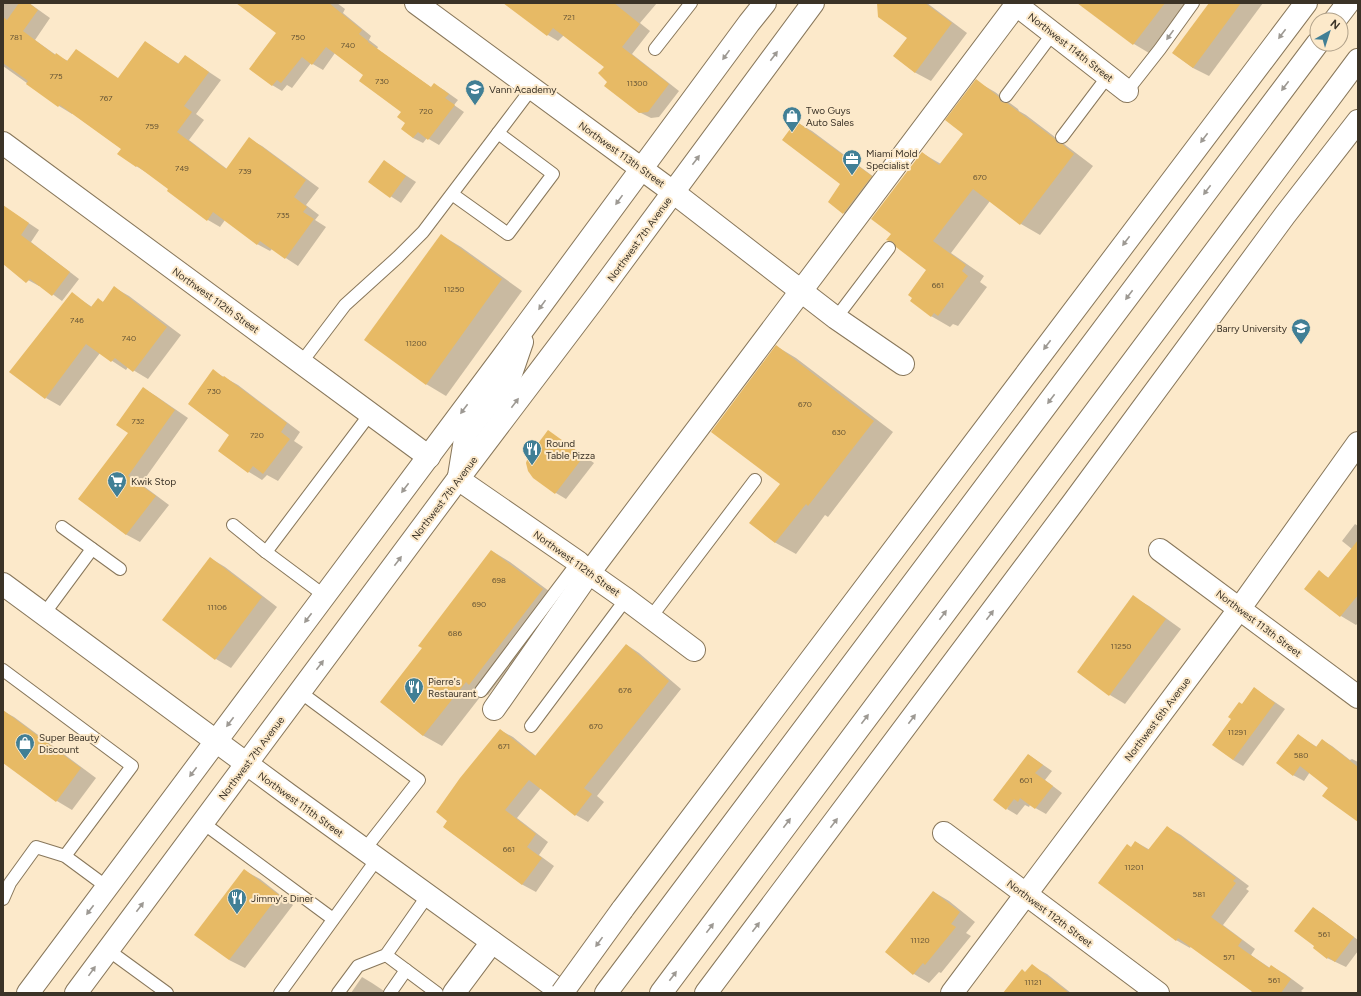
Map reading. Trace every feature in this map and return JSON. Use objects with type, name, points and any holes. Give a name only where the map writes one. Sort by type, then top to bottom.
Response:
[{"type":"main road","name":"Northwest 113th Street","points":[[416,3],[673,192],[836,318],[903,364]]},
{"type":"main road","points":[[28,993],[765,3]]},
{"type":"main road","name":"Northwest 7th Avenue","points":[[76,993],[458,479],[595,298],[813,3]]},
{"type":"main road","points":[[562,993],[622,910],[1306,3]]},
{"type":"main road","points":[[1341,12],[1348,3]]},
{"type":"main road","points":[[494,709],[583,568],[801,291],[1015,4]]},
{"type":"main road","name":"Northwest 114th Street","points":[[1015,4],[1127,91]]},
{"type":"main road","points":[[606,993],[1311,52]]},
{"type":"main road","points":[[661,993],[1358,60]]},
{"type":"main road","points":[[711,987],[1072,504],[1285,215],[1358,121]]},
{"type":"main road","name":"Northwest 112th Street","points":[[3,144],[428,457]]},
{"type":"main road","points":[[458,479],[466,433],[511,374],[528,323]]},
{"type":"main road","name":"Northwest 6th Avenue","points":[[952,993],[1240,608],[1358,443]]},
{"type":"main road","name":"Northwest 112th Street","points":[[458,479],[626,598],[694,650]]},
{"type":"main road","name":"Northwest 113th Street","points":[[1160,550],[1358,697]]},
{"type":"main road","name":"Northwest 111th Street","points":[[3,584],[246,764],[562,993]]},
{"type":"main road","name":"Northwest 112th Street","points":[[944,833],[1158,993]]},
{"type":"main road","points":[[454,993],[492,942]]},
{"type":"lane","points":[[655,49],[691,3]]},
{"type":"lane","points":[[1127,91],[1160,49],[1193,3]]},
{"type":"lane","points":[[1006,96],[1053,33]]},
{"type":"lane","points":[[1062,137],[1108,76]]},
{"type":"lane","points":[[301,363],[344,305],[398,258],[423,232],[532,88]]},
{"type":"lane","points":[[452,194],[508,234],[553,174],[498,133]]},
{"type":"lane","points":[[836,318],[889,248]]},
{"type":"lane","points":[[266,552],[370,414]]},
{"type":"lane","points":[[651,617],[755,480]]},
{"type":"lane","points":[[233,525],[266,552],[325,596]]},
{"type":"lane","points":[[62,527],[120,569]]},
{"type":"lane","points":[[44,614],[92,549]]},
{"type":"lane","points":[[481,691],[583,568]]},
{"type":"lane","points":[[531,726],[626,598]]},
{"type":"lane","points":[[3,670],[132,766],[64,856]]},
{"type":"lane","points":[[280,993],[333,919],[371,854],[419,780],[300,692]]},
{"type":"lane","points":[[203,822],[333,919]]},
{"type":"lane","points":[[3,899],[10,883],[36,848],[64,856],[107,888]]},
{"type":"lane","points":[[338,993],[358,966],[386,955],[428,895]]},
{"type":"lane","points":[[108,950],[167,993]]},
{"type":"lane","points":[[386,955],[437,993]]},
{"type":"lane","points":[[390,993],[406,970]]},
{"type":"building","points":[[19,3],[29,3],[38,10],[23,31],[55,55],[56,53],[67,61],[76,49],[118,78],[145,41],[178,64],[185,55],[209,72],[184,106],[192,112],[177,132],[226,169],[249,137],[306,180],[294,197],[307,207],[303,212],[314,219],[285,259],[260,241],[257,245],[213,212],[207,221],[167,191],[168,189],[137,166],[136,167],[117,154],[121,149],[60,105],[58,107],[26,84],[28,81],[3,63],[3,17],[7,20]]},
{"type":"building","points":[[236,3],[329,3],[362,30],[359,34],[368,42],[431,87],[434,83],[449,94],[445,98],[455,105],[428,140],[418,132],[413,138],[401,129],[405,123],[397,117],[401,112],[359,81],[363,75],[326,47],[312,65],[302,57],[281,83],[277,80],[272,86],[249,69],[276,33]]},
{"type":"building","points":[[503,3],[614,3],[640,24],[622,47],[669,84],[648,112],[639,113],[604,86],[607,82],[598,73],[604,67],[553,28],[547,36]]},
{"type":"building","points":[[877,3],[925,3],[952,23],[915,73],[893,56],[907,38],[878,17]]},
{"type":"building","points":[[1077,3],[1165,3],[1133,45]]},
{"type":"building","points":[[1209,3],[1241,3],[1193,68],[1172,53]]},
{"type":"building","points":[[976,79],[999,97],[1001,102],[1007,103],[1055,139],[1057,143],[1062,144],[1074,154],[1020,225],[973,189],[933,241],[966,265],[962,271],[968,276],[938,316],[934,313],[931,317],[910,301],[912,298],[908,295],[926,270],[896,247],[893,242],[886,240],[891,234],[871,219],[922,152],[939,165],[963,134],[945,120]]},
{"type":"building","points":[[796,121],[872,176],[843,214],[828,202],[840,184],[782,140]]},
{"type":"building","points":[[384,160],[406,176],[390,198],[368,182]]},
{"type":"building","points":[[3,205],[29,223],[21,235],[70,272],[52,296],[30,279],[26,283],[3,264]]},
{"type":"building","points":[[441,234],[502,279],[426,385],[364,340]]},
{"type":"building","points":[[114,286],[167,327],[133,372],[115,358],[111,362],[86,344],[45,399],[9,372],[72,292],[91,307],[98,298],[103,302]]},
{"type":"building","points":[[776,345],[874,421],[808,506],[806,504],[775,543],[749,523],[780,484],[711,432]]},
{"type":"building","points":[[213,369],[287,423],[281,432],[290,439],[263,474],[253,466],[248,473],[218,451],[229,435],[188,404]]},
{"type":"building","points":[[143,387],[175,410],[128,476],[156,496],[126,535],[78,499],[128,433],[116,425]]},
{"type":"building","points":[[548,430],[584,456],[555,494],[533,478],[528,471],[526,463],[528,457]]},
{"type":"building","points":[[1358,540],[1358,595],[1340,617],[1304,589],[1319,570],[1328,578]]},
{"type":"building","points":[[491,550],[543,589],[469,685],[466,682],[423,736],[380,702],[422,648],[418,646]]},
{"type":"building","points":[[210,557],[262,597],[215,660],[162,620]]},
{"type":"building","points":[[1133,595],[1166,619],[1109,696],[1077,672]]},
{"type":"building","points":[[626,644],[669,681],[584,788],[592,794],[575,816],[529,780],[505,810],[536,834],[527,847],[542,858],[522,885],[443,827],[447,821],[436,812],[460,778],[500,729],[535,756]]},
{"type":"building","points":[[1254,687],[1275,703],[1233,760],[1212,745],[1231,719],[1228,717],[1239,702],[1242,704]]},
{"type":"building","points":[[3,710],[81,768],[56,802],[3,763]]},
{"type":"building","points":[[1298,734],[1316,747],[1322,739],[1358,767],[1358,822],[1322,796],[1328,788],[1300,766],[1293,776],[1276,763]]},
{"type":"building","points":[[1028,754],[1043,765],[1035,773],[1053,786],[1035,809],[1020,798],[1018,802],[1014,799],[1006,810],[993,800]]},
{"type":"building","points":[[1167,826],[1236,878],[1233,881],[1236,883],[1211,917],[1242,940],[1238,946],[1269,968],[1271,965],[1291,979],[1281,993],[1254,993],[1178,938],[1176,941],[1098,883],[1127,844],[1131,847],[1135,841],[1148,850]]},
{"type":"building","name":"Jimmy's Diner","points":[[244,869],[279,895],[229,960],[194,935]]},
{"type":"building","points":[[933,891],[960,912],[951,924],[956,927],[925,965],[923,963],[913,975],[885,952]]},
{"type":"building","points":[[1313,907],[1354,937],[1335,962],[1328,957],[1327,959],[1313,948],[1314,946],[1294,931]]},
{"type":"building","points":[[1032,964],[1069,993],[1003,993],[1022,969],[1025,972]]},
{"type":"place","name":"Vann Academy","points":[[475,106]]},
{"type":"place","name":"Two Guys Auto Sales","points":[[792,133]]},
{"type":"place","name":"Miami Mold Specialist","points":[[852,176]]},
{"type":"place","name":"Barry University","points":[[1301,345]]},
{"type":"place","name":"Round Table Pizza","points":[[532,466]]},
{"type":"place","name":"Kwik Stop","points":[[117,498]]},
{"type":"place","name":"Pierre's Restaurant","points":[[414,704]]},
{"type":"place","name":"Super Beauty Discount","points":[[25,760]]},
{"type":"place","name":"Jimmy's Diner","points":[[237,915]]}]
